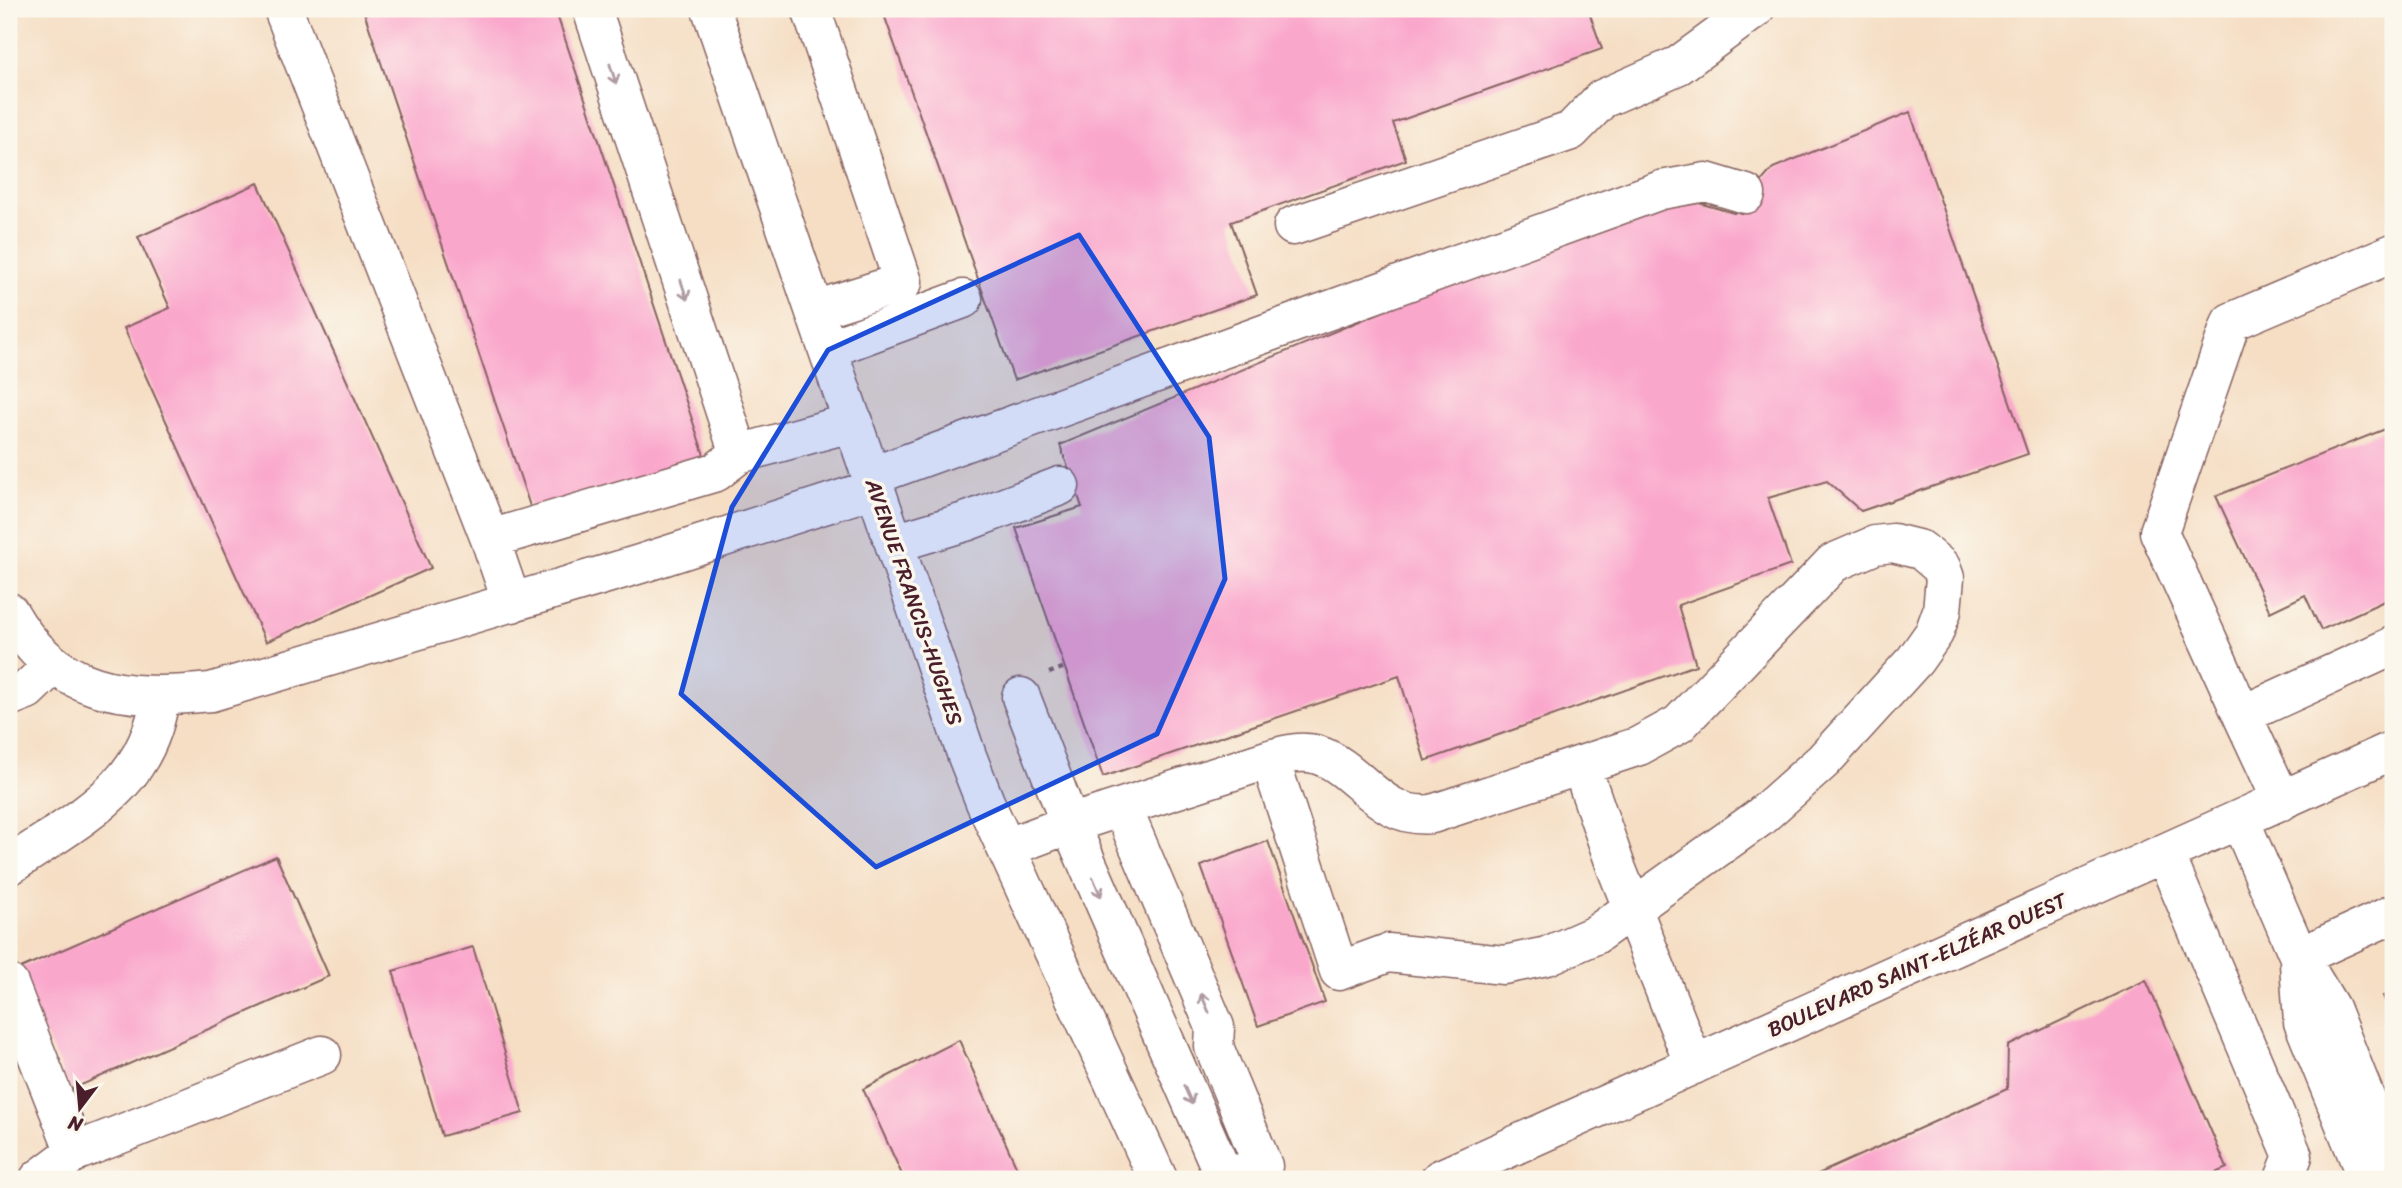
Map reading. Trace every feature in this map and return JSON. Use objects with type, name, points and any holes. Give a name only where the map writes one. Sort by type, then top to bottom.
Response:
[{"type":"street","points":[[283,9],[490,539],[512,603]]},
{"type":"street","points":[[592,9],[739,454]]},
{"type":"street","name":"AVENUE FRANCIS-HUGHES","points":[[711,9],[958,731],[1006,848],[1158,1179]]},
{"type":"street","points":[[811,9],[903,282],[815,310]]},
{"type":"street","points":[[1293,226],[1570,131],[1602,99],[1679,65],[1755,9]]},
{"type":"street","points":[[9,612],[20,632],[52,666],[85,684],[110,692],[160,696],[235,687],[512,603],[874,482],[1661,190],[1706,182],[1746,194]]},
{"type":"street","points":[[2282,801],[2159,531],[2231,322],[2393,253]]},
{"type":"street","points":[[864,294],[876,331]]},
{"type":"street","points":[[828,349],[963,299]]},
{"type":"street","points":[[490,539],[716,472],[739,454],[853,422]]},
{"type":"street","points":[[895,543],[1060,486]]},
{"type":"street","points":[[1006,848],[1070,824],[1270,759],[1290,753],[1320,756],[1386,803],[1420,815],[1639,746],[1679,724],[1833,563],[1861,548],[1893,543],[1921,550],[1941,567],[1945,593],[1934,633],[1915,660],[1824,761],[1759,818],[1595,935],[1525,963],[1504,965],[1388,953],[1339,971],[1270,759]]},
{"type":"street","points":[[2242,715],[2393,646]]},
{"type":"street","points":[[9,697],[27,690],[52,666]]},
{"type":"street","points":[[9,866],[106,799],[138,765],[154,732],[160,696]]},
{"type":"street","points":[[1021,697],[1070,824],[1220,1167],[1226,1173],[1246,1174],[1263,1166],[1214,1047],[1215,1027],[1122,807]]},
{"type":"street","name":"BOULEVARD SAINT-ELZÉAR OUEST","points":[[1440,1179],[2393,750]]},
{"type":"street","points":[[1581,765],[1694,1065]]},
{"type":"street","points":[[2240,820],[2299,957],[2330,1008],[2388,1155],[2391,1179]]},
{"type":"street","points":[[2165,854],[2292,1156],[2284,1179]]},
{"type":"street","points":[[2299,957],[2393,914]]},
{"type":"street","points":[[2299,957],[2303,1022],[2361,1164],[2371,1179]]},
{"type":"street","points":[[9,984],[75,1152]]},
{"type":"street","points":[[39,1179],[75,1152],[321,1055]]},
{"type":"highlighted area","points":[[1079,235],[1209,437],[1225,579],[1157,734],[876,867],[681,694],[732,507],[828,350]]},
{"type":"building","points":[[363,9],[555,9],[706,461],[534,518]]},
{"type":"building","points":[[882,9],[1588,9],[1602,49],[1393,123],[1406,160],[1231,222],[1257,295],[1014,380]]},
{"type":"building","points":[[1910,112],[2028,454],[1861,511],[1827,481],[1768,498],[1791,565],[1678,605],[1696,665],[1425,761],[1399,676],[1103,777],[1016,528],[1082,507],[1060,445],[1667,194],[1734,213],[1773,168]]},
{"type":"building","points":[[258,183],[431,568],[266,642],[124,328],[170,308],[138,237]]},
{"type":"building","points":[[2393,426],[2393,597],[2321,630],[2305,595],[2270,612],[2216,496]]},
{"type":"building","points":[[1268,841],[1325,1002],[1258,1026],[1201,866]]},
{"type":"building","points":[[276,856],[329,976],[70,1090],[16,970]]},
{"type":"building","points":[[473,947],[523,1113],[442,1136],[393,971]]},
{"type":"building","points":[[2146,980],[2227,1168],[2201,1179],[1807,1179],[2007,1089],[2008,1046]]},
{"type":"building","points":[[2393,992],[2393,1017],[2383,996]]},
{"type":"building","points":[[959,1040],[1022,1179],[904,1179],[863,1089]]}]
